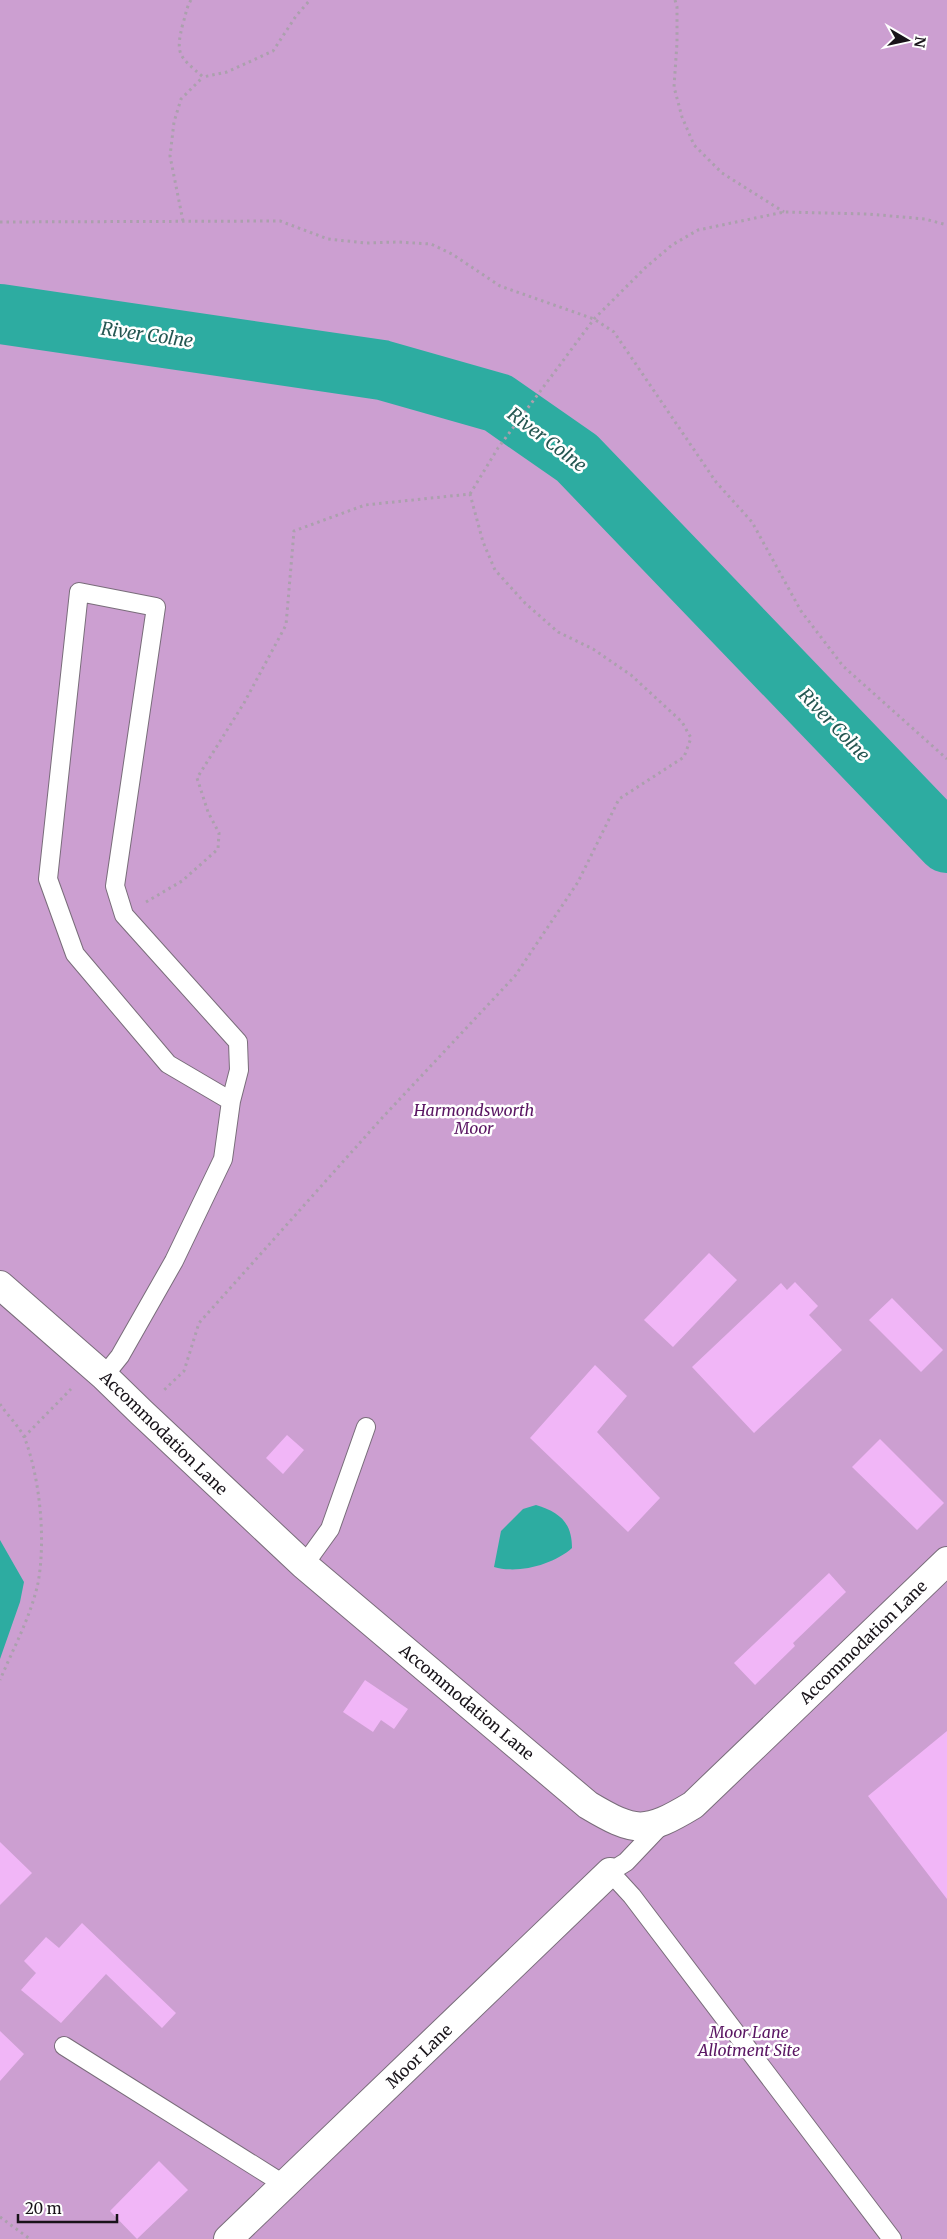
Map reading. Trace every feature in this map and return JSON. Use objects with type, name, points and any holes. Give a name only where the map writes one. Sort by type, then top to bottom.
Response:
[{"type":"street","name":"Accommodation Lane","points":[[0,1285],[104,1376],[140,1412],[304,1564],[588,1804],[614,1820],[633,1826],[649,1827],[664,1822],[693,1805],[947,1561]]},
{"type":"street","name":"Moor Lane","points":[[228,2239],[610,1872]]},
{"type":"lane","points":[[104,1376],[120,1356],[174,1261],[223,1159],[231,1101],[239,1070],[238,1042],[124,915],[115,886],[156,607],[79,592],[48,879],[75,954],[168,1064],[231,1101]]},
{"type":"lane","points":[[304,1564],[330,1529],[366,1428]]},
{"type":"lane","points":[[664,1822],[626,1862],[610,1872],[632,1896],[892,2239]]},
{"type":"lane","points":[[64,2046],[285,2185]]},
{"type":"path","points":[[190,0],[186,7],[184,23],[179,36],[179,50],[190,65],[204,77]]},
{"type":"path","points":[[183,221],[170,156],[174,122],[181,99],[204,77],[226,72],[274,51],[296,16],[310,0]]},
{"type":"path","points":[[675,0],[677,7],[677,43],[674,87],[682,117],[694,145],[722,173],[784,212]]},
{"type":"path","points":[[140,1412],[184,1371],[199,1323],[382,1118],[515,976],[578,882],[619,799],[684,757],[689,748],[691,738],[682,722],[666,706],[631,675],[593,649],[558,632],[525,603],[495,570],[484,542],[470,494],[498,448],[594,319],[645,268],[672,245],[698,230],[784,212],[868,214],[925,219],[947,225]]},
{"type":"path","points":[[0,222],[280,221],[328,239],[366,243],[431,244],[452,254],[500,286],[594,319],[614,332],[716,482],[752,522],[801,611],[843,666],[947,759]]},
{"type":"path","points":[[124,915],[182,881],[218,849],[219,833],[208,812],[197,778],[244,703],[286,625],[294,531],[365,505],[470,494]]},
{"type":"path","points":[[24,1437],[72,1387]]},
{"type":"path","points":[[0,1404],[24,1437],[38,1491],[41,1536],[38,1583],[23,1628],[0,1680]]},
{"type":"path","points":[[0,2217],[30,2239]]},
{"type":"green space","name":"Harmondsworth Moor","points":[[0,0],[947,0],[947,2239],[0,2239]]},
{"type":"shaded area","points":[[536,1505],[551,1511],[563,1519],[570,1531],[572,1548],[555,1559],[524,1569],[494,1567],[501,1531],[523,1509]]},
{"type":"shaded area","points":[[0,1540],[24,1582],[20,1602],[0,1659]]},
{"type":"building","points":[[709,1253],[737,1280],[673,1347],[644,1320]]},
{"type":"building","points":[[795,1282],[818,1306],[809,1315],[842,1350],[754,1433],[692,1367],[781,1283],[787,1290]]},
{"type":"building","points":[[892,1298],[943,1350],[921,1372],[869,1320]]},
{"type":"building","points":[[595,1365],[627,1396],[597,1432],[660,1498],[628,1532],[530,1438]]},
{"type":"building","points":[[287,1435],[304,1450],[283,1474],[266,1458]]},
{"type":"building","points":[[880,1439],[944,1503],[917,1530],[852,1467]]},
{"type":"building","points":[[829,1573],[846,1592],[793,1643],[795,1646],[755,1685],[734,1663]]},
{"type":"building","points":[[365,1680],[408,1709],[394,1729],[381,1720],[373,1732],[343,1712]]},
{"type":"building","points":[[947,1731],[947,1899],[868,1796]]},
{"type":"building","points":[[0,1842],[32,1873],[0,1905]]},
{"type":"building","points":[[82,1923],[176,2013],[162,2028],[106,1974],[61,2023],[21,1990],[36,1973],[24,1961],[46,1937],[59,1948]]},
{"type":"building","points":[[0,2031],[24,2054],[0,2081]]},
{"type":"building","points":[[159,2161],[188,2190],[137,2239],[110,2211]]},
{"type":"waterway","name":"River Colne","points":[[0,314],[382,370],[498,403],[577,458],[947,843]]},
{"type":"park label","name":"Moor Lane Allotment Site","points":[[749,2041]]}]
